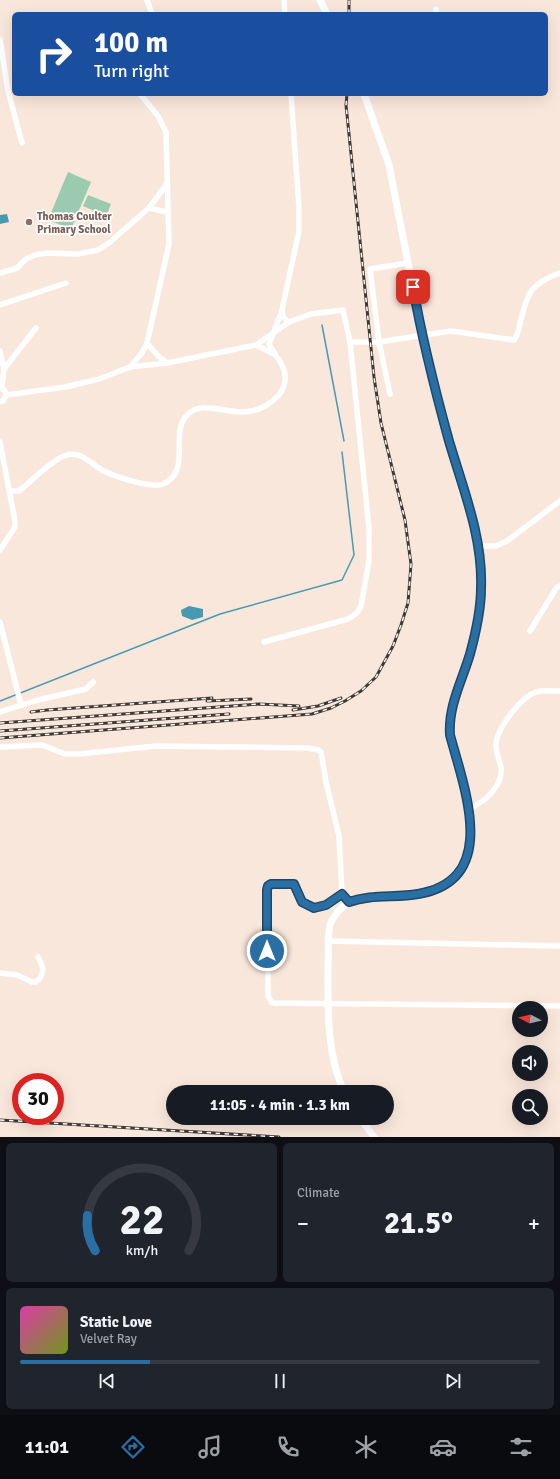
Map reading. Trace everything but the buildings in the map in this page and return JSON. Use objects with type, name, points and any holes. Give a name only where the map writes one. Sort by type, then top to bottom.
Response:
[{"type":"street","points":[[147,0],[151,12]]},
{"type":"street","points":[[284,0],[285,12]]},
{"type":"street","points":[[320,0],[326,12]]},
{"type":"street","points":[[0,40],[8,91],[22,143]]},
{"type":"street","points":[[130,367],[142,353],[147,342],[169,244],[166,185],[166,132],[158,116],[142,96]]},
{"type":"street","points":[[10,491],[19,491],[54,462],[65,455],[85,457],[110,474],[153,486],[162,484],[171,479],[176,471],[181,450],[179,434],[181,423],[191,410],[201,407],[242,412],[270,404],[278,397],[285,383],[285,375],[283,368],[269,344],[282,310],[299,231],[299,208],[291,96]]},
{"type":"street","points":[[342,1085],[331,1054],[328,1004],[330,925],[333,919],[349,902],[366,897],[418,894],[439,889],[451,880],[462,868],[469,852],[471,836],[469,809],[450,735],[449,721],[452,705],[470,654],[478,623],[481,588],[479,546],[472,516],[422,336],[389,165],[365,96]]},
{"type":"street","points":[[0,273],[17,268],[26,259],[35,255],[46,253],[78,254],[98,250],[110,242],[149,208],[166,185]]},
{"type":"street","points":[[149,208],[167,212]]},
{"type":"street","points":[[390,394],[379,342],[370,269],[408,263]]},
{"type":"street","points":[[350,342],[379,342],[451,331],[514,340],[527,300],[536,284],[544,278],[560,273]]},
{"type":"street","points":[[0,305],[66,283]]},
{"type":"street","points":[[282,310],[283,317],[289,322]]},
{"type":"street","points":[[6,395],[65,387],[99,379],[130,367],[167,363],[256,345],[289,322],[318,312],[343,310],[350,342],[369,528],[370,561],[362,606],[357,613],[348,619],[264,642]]},
{"type":"street","points":[[4,369],[36,328]]},
{"type":"street","points":[[147,342],[158,356],[167,363]]},
{"type":"street","points":[[256,345],[274,354]]},
{"type":"street","points":[[0,351],[4,369],[1,387],[5,391],[6,395]]},
{"type":"street","points":[[0,402],[3,401],[6,395]]},
{"type":"street","points":[[0,442],[10,491],[15,527],[1,547]]},
{"type":"street","points":[[479,546],[496,546],[507,541],[560,501]]},
{"type":"street","points":[[530,631],[557,587],[560,586]]},
{"type":"street","points":[[0,622],[19,692],[21,705]]},
{"type":"street","points":[[0,712],[21,705],[86,689],[93,682]]},
{"type":"street","points":[[469,809],[479,804],[487,797],[498,783],[501,769],[496,745],[498,736],[520,703],[535,692],[560,691]]},
{"type":"street","points":[[0,747],[42,745],[65,754],[79,754],[156,746],[300,748],[318,750],[320,752],[340,836],[342,894],[349,902]]},
{"type":"street","points":[[342,894],[326,905],[314,908],[302,902],[294,884],[271,884],[268,886],[269,1001],[276,1004],[560,1006]]},
{"type":"street","points":[[329,942],[560,946]]},
{"type":"street","points":[[0,973],[17,975],[32,982],[36,982],[43,974],[43,967],[38,957]]},
{"type":"street","points":[[365,1125],[374,1137]]},
{"type":"green space","points":[[68,172],[91,182],[71,229],[48,220]]},
{"type":"green space","points":[[88,195],[111,204],[106,216],[83,206]]},
{"type":"water","points":[[7,214],[9,222],[0,224],[0,215]]},
{"type":"water","points":[[189,606],[203,609],[203,617],[192,620],[182,616],[181,610]]},
{"type":"waterway","points":[[322,325],[344,441]]},
{"type":"waterway","points":[[0,701],[220,614],[342,580],[354,555],[342,452]]},
{"type":"railway","points":[[349,0],[349,12]]},
{"type":"railway","points":[[0,738],[312,714],[331,708],[361,691],[376,677],[393,646],[408,603],[411,564],[405,520],[381,423],[374,377],[346,105],[347,96]]},
{"type":"railway","points":[[31,712],[212,698]]},
{"type":"railway","points":[[293,710],[318,706],[341,698]]},
{"type":"railway","points":[[207,701],[251,699]]},
{"type":"railway","points":[[0,723],[259,704],[299,706]]},
{"type":"railway","points":[[0,731],[229,714]]},
{"type":"railway","points":[[0,1120],[279,1137]]},
{"type":"place","name":"Thomas Coulter Primary School","points":[[29,222]]},
{"type":"route","points":[[267,951],[267,890],[268,886],[271,884],[294,884],[297,887],[302,902],[314,908],[320,908],[342,894],[349,902],[366,897],[418,894],[439,889],[451,880],[462,868],[469,852],[471,836],[469,809],[450,735],[449,721],[452,705],[470,654],[478,623],[481,588],[479,546],[422,336],[413,287]]}]
